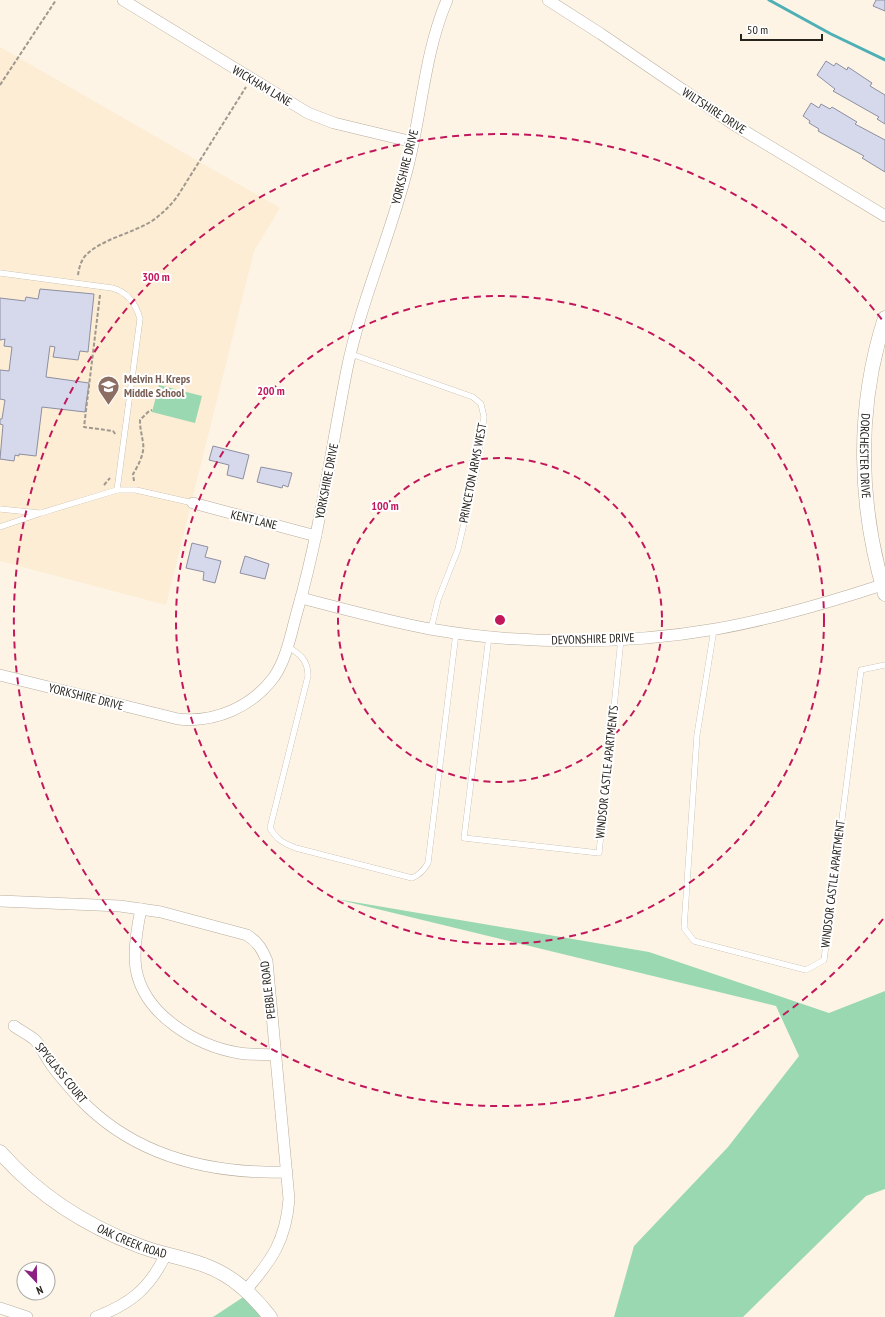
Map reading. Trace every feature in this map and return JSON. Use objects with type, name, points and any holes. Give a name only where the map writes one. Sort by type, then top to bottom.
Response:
[{"type":"street","name":"WICKHAM LANE","points":[[123,0],[286,101],[322,119],[413,142]]},
{"type":"street","name":"YORKSHIRE DRIVE","points":[[0,675],[178,719],[191,720],[222,715],[251,701],[274,676],[282,662],[301,598],[316,536],[351,354],[364,305],[404,180],[433,39],[447,0]]},
{"type":"street","name":"WILTSHIRE DRIVE","points":[[548,0],[601,34],[733,124],[885,216]]},
{"type":"street","name":"DORCHESTER DRIVE","points":[[884,590],[868,519],[863,452],[867,395],[872,365],[885,318]]},
{"type":"street","name":"KENT LANE","points":[[193,504],[316,536]]},
{"type":"street","name":"DEVONSHIRE DRIVE","points":[[301,598],[379,618],[431,629],[489,636],[571,641],[621,639],[714,629],[778,616],[884,590]]},
{"type":"street","name":"PEBBLE ROAD","points":[[0,901],[120,906],[141,909],[247,935],[257,942],[266,961],[289,1200],[288,1217],[283,1235],[269,1263],[246,1290]]},
{"type":"street","points":[[141,909],[135,953],[136,969],[145,993],[153,1004],[179,1028],[194,1038],[211,1046],[238,1053],[275,1055]]},
{"type":"street","name":"SPYGLASS COURT","points":[[14,1026],[35,1040],[50,1063],[82,1101],[120,1131],[142,1144],[158,1152],[204,1167],[234,1172],[287,1172]]},
{"type":"street","name":"OAK CREEK ROAD","points":[[0,1152],[29,1181],[80,1218],[111,1234],[166,1256],[205,1266],[222,1273],[246,1290],[270,1317]]},
{"type":"street","points":[[96,1317],[120,1306],[137,1295],[156,1274],[166,1256]]},
{"type":"street","points":[[0,1308],[27,1317]]},
{"type":"lane","points":[[0,273],[122,290],[137,309],[140,319],[118,490]]},
{"type":"lane","name":"PRINCETON ARMS WEST","points":[[351,354],[473,397],[481,404],[484,417],[474,480],[458,549],[438,600],[431,629]]},
{"type":"lane","points":[[0,527],[118,490],[136,490],[193,504]]},
{"type":"lane","points":[[0,509],[41,513]]},
{"type":"lane","name":"WINDSOR CASTLE APARTMENT","points":[[714,629],[697,735],[684,928],[694,941],[806,970],[824,960],[861,670],[885,665]]},
{"type":"lane","points":[[287,646],[302,656],[306,663],[308,676],[270,828],[278,841],[296,848],[412,878],[418,876],[428,863],[456,632]]},
{"type":"lane","name":"WINDSOR CASTLE APARTMENTS","points":[[489,636],[464,838],[599,853],[621,639]]},
{"type":"path","points":[[0,85],[56,0]]},
{"type":"path","points":[[78,275],[80,266],[85,256],[96,247],[153,220],[165,211],[177,197],[251,80]]},
{"type":"path","points":[[92,293],[100,294],[84,427],[113,431],[118,438]]},
{"type":"path","points":[[134,481],[133,474],[139,464],[143,444],[140,432],[140,420],[152,410]]},
{"type":"path","points":[[101,487],[110,478],[113,472]]},
{"type":"shaded area","name":"Melvin H. Kreps Middle School","points":[[0,47],[280,208],[254,251],[166,605],[0,561]]},
{"type":"green space","points":[[159,385],[202,396],[195,423],[152,412]]},
{"type":"green space","points":[[336,899],[649,952],[829,1013],[885,991],[885,1189],[866,1196],[743,1317],[614,1317],[634,1246],[728,1147],[799,1056],[776,1006]]},
{"type":"green space","points":[[251,1292],[267,1317],[213,1317]]},
{"type":"building","points":[[876,0],[885,0],[885,11],[873,6]]},
{"type":"building","points":[[826,61],[834,66],[836,63],[847,70],[848,67],[872,83],[870,86],[885,95],[885,124],[877,119],[879,117],[833,91],[835,89],[817,75]]},
{"type":"building","points":[[811,103],[819,108],[821,104],[830,109],[832,107],[857,122],[855,124],[885,140],[885,172],[862,158],[864,156],[818,131],[819,129],[809,123],[810,121],[803,116]]},
{"type":"building","name":"Melvin H. Kreps Middle School","points":[[40,289],[94,294],[88,352],[80,351],[78,360],[53,357],[55,347],[50,346],[46,377],[89,383],[85,412],[42,407],[36,456],[19,454],[19,456],[15,455],[14,461],[0,459],[3,425],[0,424],[0,419],[2,419],[5,400],[0,399],[0,370],[9,371],[12,347],[4,346],[5,339],[0,340],[0,298],[25,301],[26,297],[38,299]]},
{"type":"building","points":[[213,446],[249,455],[243,479],[227,475],[229,465],[209,460]]},
{"type":"building","points":[[261,467],[292,473],[288,487],[283,485],[282,488],[257,482]]},
{"type":"building","points":[[192,543],[208,547],[205,557],[221,561],[215,583],[203,580],[204,572],[186,568]]},
{"type":"building","points":[[245,556],[269,564],[265,579],[240,573]]},
{"type":"waterway","points":[[769,0],[831,34],[885,60]]},
{"type":"place","name":"Melvin H. Kreps Middle School","points":[[108,406]]}]
